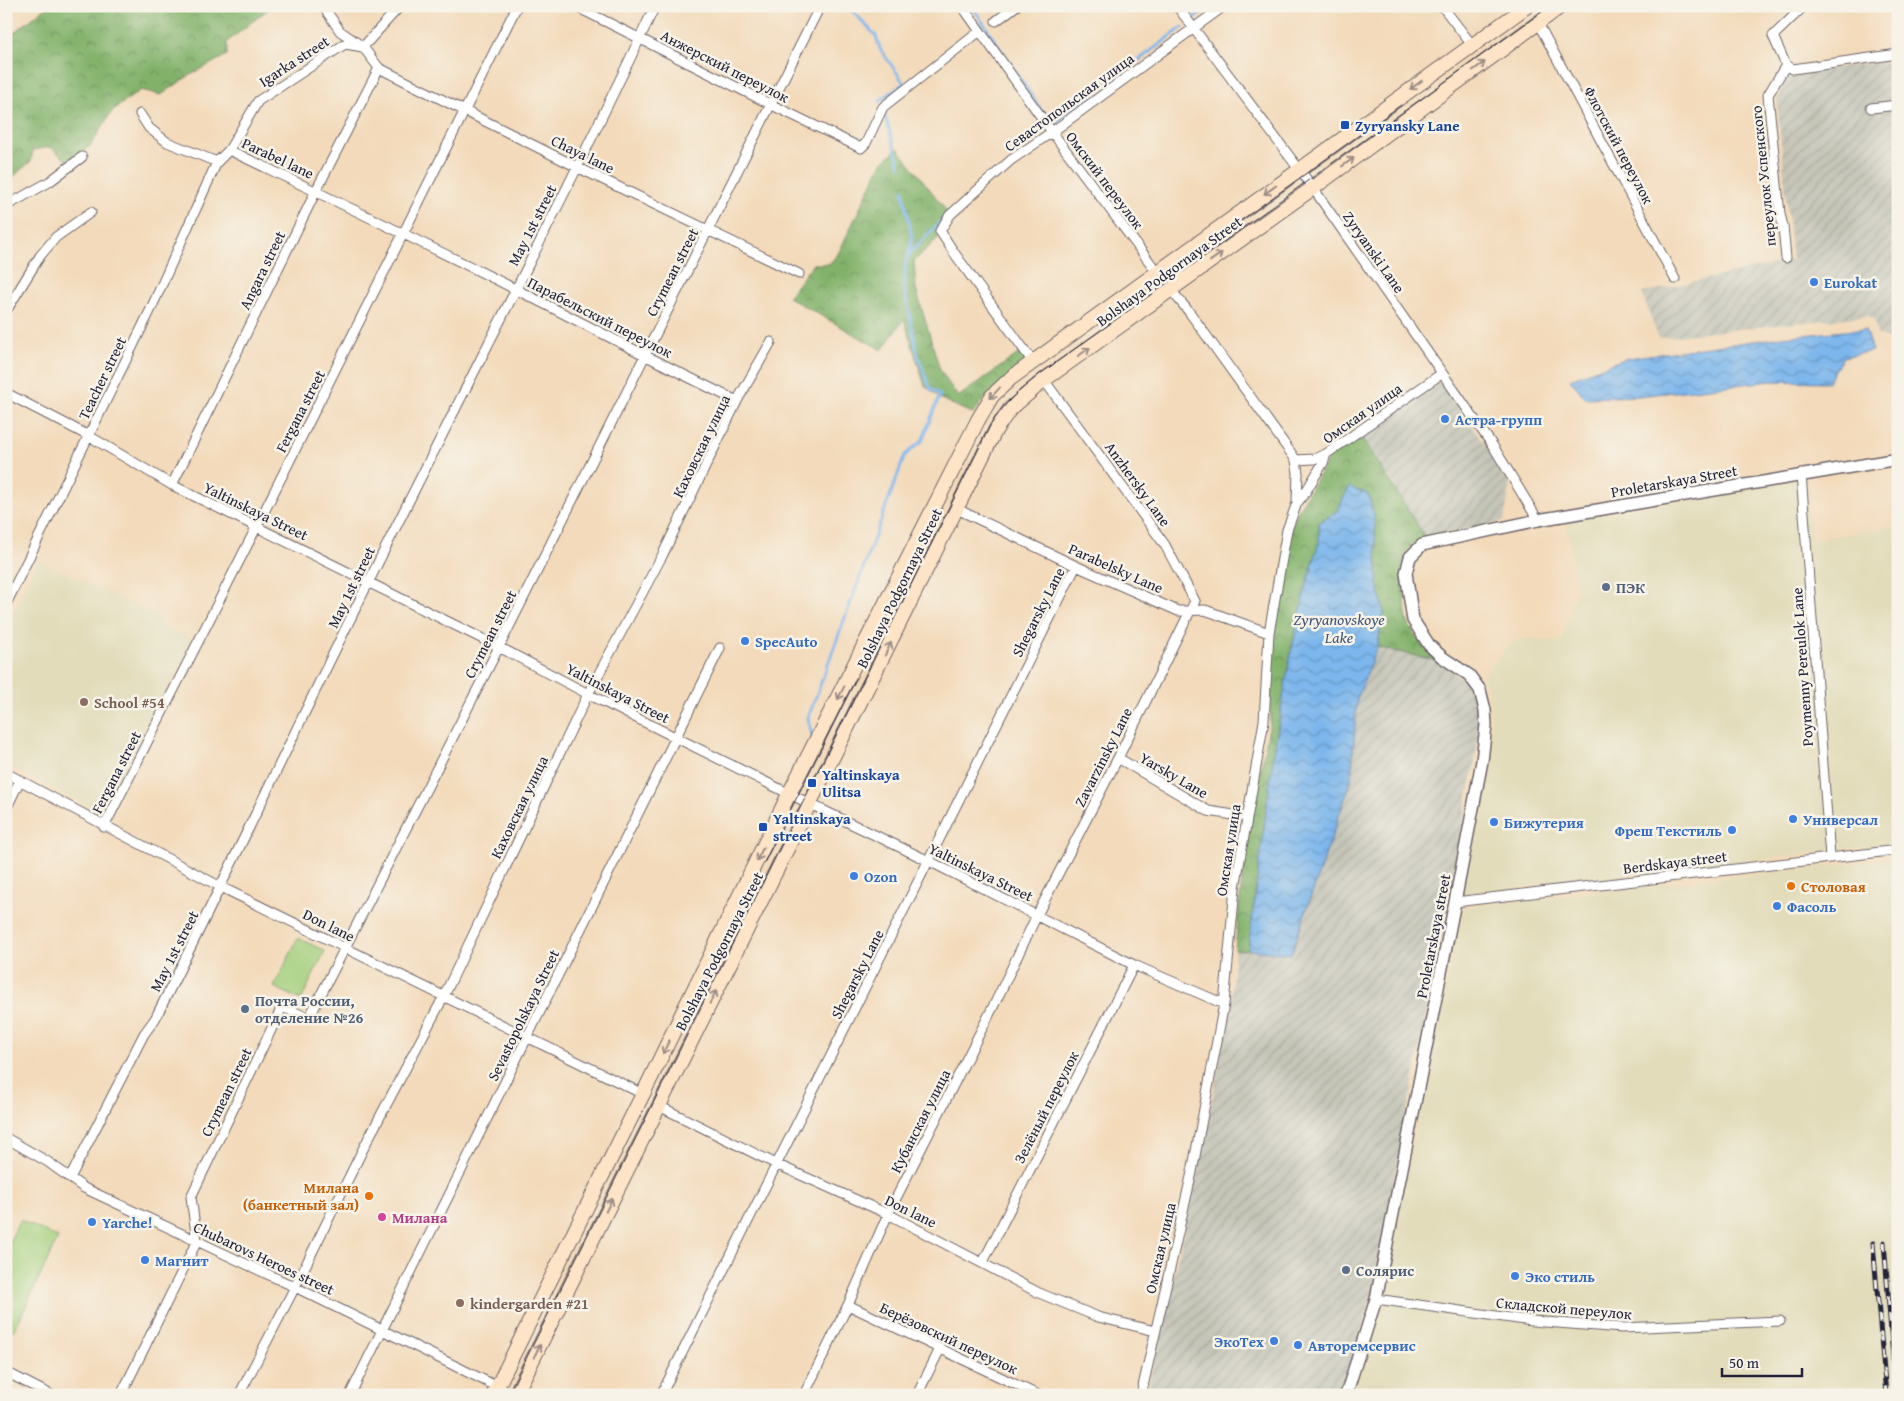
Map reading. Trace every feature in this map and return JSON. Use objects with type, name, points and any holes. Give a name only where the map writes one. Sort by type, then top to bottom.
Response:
[{"type":"main road","name":"Bolshaya Podgornaya Street","points":[[495,1391],[643,1094],[789,794],[978,420],[992,396],[1011,378],[1527,6]]},
{"type":"main road","name":"Bolshaya Podgornaya Street","points":[[515,1395],[996,429],[1010,409],[1044,380],[1313,188],[1562,6]]},
{"type":"street","name":"Chaya lane","points":[[323,6],[340,30],[363,47],[379,68],[577,167],[799,274]]},
{"type":"street","points":[[363,47],[400,6]]},
{"type":"street","name":"Fergana street","points":[[104,826],[257,526],[517,6]]},
{"type":"street","name":"Анжерский переулок","points":[[575,6],[858,147],[864,147],[883,107],[980,31]]},
{"type":"street","name":"May 1st street","points":[[70,1178],[144,1034],[155,1019],[368,583],[577,167],[655,6]]},
{"type":"street","name":"Crymean street","points":[[197,1241],[191,1197],[282,1007],[309,1018],[500,647],[820,6]]},
{"type":"street","name":"Омский переулок","points":[[962,6],[1052,132],[1157,272]]},
{"type":"street","points":[[996,21],[1016,6]]},
{"type":"street","name":"Zyryanski Lane","points":[[1177,6],[1313,188],[1441,374],[1494,446],[1538,520]]},
{"type":"street","name":"Севастопольская улица","points":[[1033,362],[954,254],[940,231],[950,215],[1011,160],[1224,6]]},
{"type":"street","points":[[1442,6],[1472,45]]},
{"type":"street","points":[[1804,6],[1773,36],[1786,65],[1793,69],[1898,54]]},
{"type":"street","name":"Флотский переулок","points":[[1538,23],[1675,279]]},
{"type":"street","name":"Igarka street","points":[[217,162],[229,150],[258,101],[346,44],[363,47]]},
{"type":"street","name":"переулок Успенского","points":[[1786,65],[1768,95],[1786,258]]},
{"type":"street","name":"Angara street","points":[[172,485],[316,191],[379,68]]},
{"type":"street","points":[[1871,108],[1898,105]]},
{"type":"street","points":[[140,114],[149,128],[167,142],[217,162]]},
{"type":"street","name":"Parabel lane","points":[[229,150],[316,191]]},
{"type":"street","points":[[6,206],[49,182],[82,157]]},
{"type":"street","name":"Teacher street","points":[[6,604],[150,311],[217,162]]},
{"type":"street","name":"Парабельский переулок","points":[[316,191],[515,289],[645,357],[737,401]]},
{"type":"street","points":[[6,311],[40,256],[56,237],[91,212]]},
{"type":"street","points":[[1171,290],[1190,313],[1296,460],[1298,473],[1296,503]]},
{"type":"street","name":"Каховская улица","points":[[239,1395],[365,1145],[444,996],[588,694],[662,556],[737,401],[770,342]]},
{"type":"street","name":"Омская улица","points":[[1141,1395],[1192,1172],[1224,1004],[1235,888],[1264,721],[1269,633],[1287,530],[1296,503],[1305,493],[1323,463],[1326,454],[1441,374]]},
{"type":"street","name":"Anzhersky Lane","points":[[1044,380],[1165,545],[1195,601],[1191,610]]},
{"type":"street","name":"Yaltinskaya Street","points":[[6,393],[88,436],[172,485],[500,647],[588,694],[789,794],[929,860],[1134,964],[1224,1004]]},
{"type":"street","points":[[1296,460],[1314,459],[1326,454]]},
{"type":"street","name":"Proletarskaya Street","points":[[1455,902],[1482,761],[1486,725],[1485,710],[1480,690],[1469,675],[1442,657],[1429,645],[1413,620],[1406,573],[1410,557],[1422,545],[1538,520],[1898,458]]},
{"type":"street","name":"Poymenny Pereulok Lane","points":[[1801,474],[1830,857]]},
{"type":"street","name":"Parabelsky Lane","points":[[957,509],[1076,566],[1178,611],[1205,610],[1269,633]]},
{"type":"street","name":"Shegarsky Lane","points":[[661,1395],[1076,566]]},
{"type":"street","name":"Zavarzinsky Lane","points":[[1037,915],[1118,758],[1191,610]]},
{"type":"street","name":"Sevastopolskaya Street","points":[[350,1395],[720,648]]},
{"type":"street","name":"Yarsky Lane","points":[[1118,758],[1208,811],[1246,817]]},
{"type":"street","name":"Don lane","points":[[6,773],[220,887],[643,1094]]},
{"type":"street","points":[[6,809],[20,780]]},
{"type":"street","name":"Berdskaya street","points":[[1455,902],[1898,850]]},
{"type":"street","name":"Proletarskaya street","points":[[1346,1395],[1376,1299],[1455,902]]},
{"type":"street","name":"Кубанская улица","points":[[804,1395],[848,1305],[888,1214],[996,1001],[1037,915]]},
{"type":"street","name":"Зелёный переулок","points":[[983,1262],[1134,964]]},
{"type":"street","name":"Don lane","points":[[659,1106],[776,1164],[888,1214],[1040,1293],[1098,1317],[1155,1331]]},
{"type":"street","name":"Chubarovs Heroes street","points":[[6,1138],[48,1162],[84,1188],[382,1329],[495,1391],[515,1395]]},
{"type":"street","points":[[121,1395],[197,1241]]},
{"type":"street","name":"Складской переулок","points":[[1376,1299],[1532,1321],[1622,1328],[1780,1320]]},
{"type":"street","name":"Берёзовский переулок","points":[[848,1305],[1038,1395]]},
{"type":"street","points":[[917,1395],[940,1349]]},
{"type":"street","points":[[6,1372],[51,1395]]},
{"type":"shaded area","points":[[1898,61],[1898,344],[1877,334],[1875,320],[1868,316],[1658,338],[1642,293],[1792,260],[1777,99],[1788,75]]},
{"type":"shaded area","points":[[1439,382],[1489,449],[1510,484],[1504,521],[1426,538],[1360,435]]},
{"type":"shaded area","points":[[1805,478],[1811,540],[1898,526],[1898,843],[1463,894],[1488,762],[1492,725],[1487,687],[1482,677],[1507,647],[1517,640],[1527,638],[1561,642],[1576,591],[1566,520]]},
{"type":"shaded area","name":"School #54","points":[[38,560],[161,618],[158,624],[194,640],[102,813],[6,764],[6,629]]},
{"type":"shaded area","points":[[1377,647],[1438,661],[1464,680],[1473,694],[1478,710],[1479,725],[1475,760],[1371,1300],[1341,1395],[1146,1395],[1198,1172],[1230,1008],[1235,950],[1291,954],[1351,781],[1357,699]]},
{"type":"shaded area","points":[[1898,858],[1898,1395],[1352,1395],[1380,1302],[1462,907]]},
{"type":"green space","points":[[48,6],[272,6],[227,42],[227,55],[190,75],[161,95],[141,90],[113,110],[90,146],[67,161],[51,147],[33,150],[31,161],[6,183],[6,39]]},
{"type":"green space","points":[[898,148],[948,213],[937,239],[914,261],[916,289],[940,370],[958,397],[1021,352],[1028,362],[988,394],[973,414],[941,399],[925,386],[904,319],[882,350],[788,297],[813,264],[829,264],[838,254],[881,164]]},
{"type":"green space","points":[[1360,435],[1426,538],[1416,542],[1405,555],[1402,581],[1406,617],[1421,644],[1438,661],[1377,647],[1384,614],[1378,584],[1374,515],[1349,487],[1337,511],[1319,523],[1319,542],[1305,591],[1290,657],[1273,758],[1248,950],[1235,950],[1241,888],[1251,818],[1270,722],[1272,634],[1291,528],[1300,507],[1330,456]]},
{"type":"green space","points":[[298,938],[325,951],[301,1000],[274,987]]},
{"type":"green space","points":[[20,1220],[58,1238],[14,1331],[6,1327],[6,1249]]},
{"type":"water","points":[[1865,329],[1872,351],[1843,357],[1828,382],[1771,381],[1639,396],[1585,398],[1570,379],[1627,358],[1783,337]]},
{"type":"water","name":"Zyryanovskoye Lake","points":[[1349,487],[1368,494],[1374,515],[1378,584],[1384,614],[1377,647],[1357,699],[1351,781],[1291,954],[1248,950],[1273,758],[1290,657],[1305,591],[1319,542],[1319,523],[1337,511]]},
{"type":"waterway","points":[[848,6],[876,36],[880,49],[904,83],[880,101]]},
{"type":"waterway","points":[[972,6],[1051,125]]},
{"type":"waterway","points":[[1184,6],[1193,19],[1211,6]]},
{"type":"waterway","points":[[1052,125],[1183,27]]},
{"type":"waterway","points":[[884,112],[900,166]]},
{"type":"waterway","points":[[1017,151],[1041,133]]},
{"type":"waterway","points":[[812,736],[808,718],[905,455],[922,441],[940,395],[930,388],[918,357],[905,291],[905,267],[912,239],[903,190]]},
{"type":"waterway","points":[[909,254],[943,219]]},
{"type":"tram line","points":[[508,1395],[990,426],[1001,410],[1018,392],[1040,374],[1550,6]]},
{"type":"tram line","points":[[1204,247],[1401,105]]},
{"type":"tram line","points":[[764,863],[856,679]]},
{"type":"railway","points":[[1884,1242],[1896,1395]]},
{"type":"railway","points":[[1873,1243],[1886,1395]]},
{"type":"place","name":"Zyryansky Lane","points":[[1345,125]]},
{"type":"place","name":"Eurokat","points":[[1814,282]]},
{"type":"place","name":"Астра-групп","points":[[1445,419]]},
{"type":"place","name":"ПЭК","points":[[1606,587]]},
{"type":"place","name":"SpecAuto","points":[[745,641]]},
{"type":"place","name":"School #54","points":[[84,702]]},
{"type":"place","name":"Yaltinskaya Ulitsa","points":[[812,783]]},
{"type":"place","name":"Универсал","points":[[1793,819]]},
{"type":"place","name":"Бижутерия","points":[[1494,822]]},
{"type":"place","name":"Yaltinskaya street","points":[[763,827]]},
{"type":"place","name":"Фреш Текстиль","points":[[1732,830]]},
{"type":"place","name":"Ozon","points":[[854,876]]},
{"type":"place","name":"Столовая","points":[[1791,886]]},
{"type":"place","name":"Фасоль","points":[[1777,906]]},
{"type":"place","name":"Почта России, отделение №26","points":[[245,1009]]},
{"type":"place","name":"Милана (банкетный зал)","points":[[369,1196]]},
{"type":"place","name":"Милана","points":[[382,1217]]},
{"type":"place","name":"Yarche!","points":[[92,1222]]},
{"type":"place","name":"Магнит","points":[[145,1260]]},
{"type":"place","name":"Солярис","points":[[1346,1270]]},
{"type":"place","name":"Эко стиль","points":[[1515,1276]]},
{"type":"place","name":"kindergarden #21","points":[[460,1303]]},
{"type":"place","name":"ЭкоТех","points":[[1274,1341]]},
{"type":"place","name":"Авторемсервис","points":[[1298,1345]]}]
